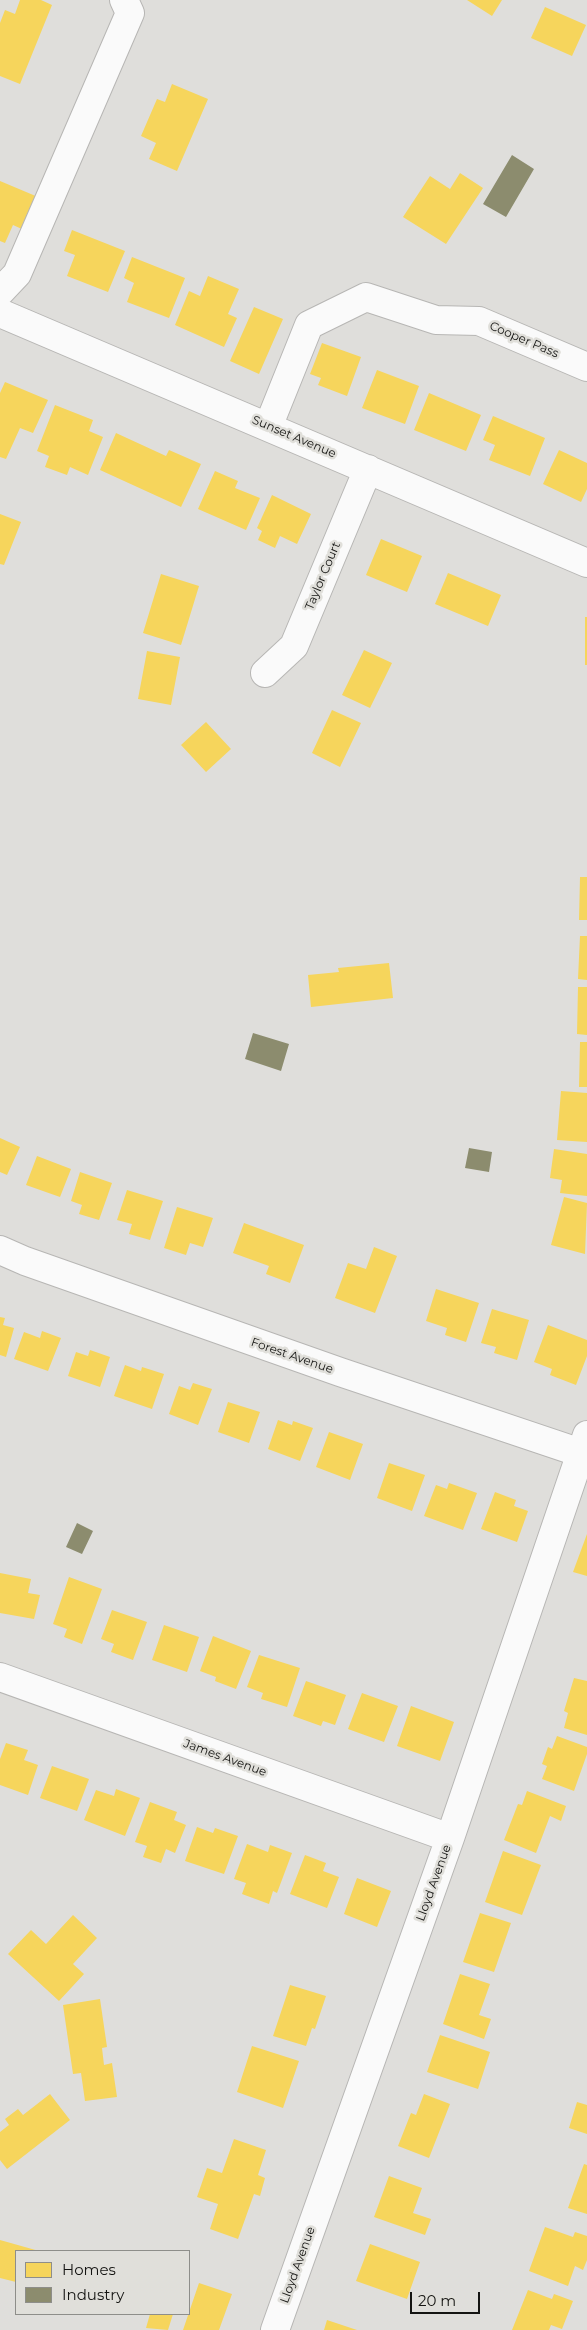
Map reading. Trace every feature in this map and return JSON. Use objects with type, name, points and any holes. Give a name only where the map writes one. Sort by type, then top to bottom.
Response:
[{"type":"street","points":[[0,292],[17,274],[130,13],[124,0]]},
{"type":"street","name":"Cooper Pass","points":[[268,427],[309,325],[366,297],[436,320],[479,321],[587,367]]},
{"type":"street","name":"Sunset Avenue","points":[[0,313],[587,563]]},
{"type":"street","name":"Taylor Court","points":[[265,673],[294,646],[368,469]]},
{"type":"street","name":"Forest Avenue","points":[[0,1250],[25,1261],[331,1369],[585,1448]]},
{"type":"street","name":"Lloyd Avenue","points":[[275,2330],[450,1838],[585,1448]]},
{"type":"street","name":"James Avenue","points":[[0,1677],[450,1838]]},
{"type":"building: Homes","points":[[20,0],[41,0],[52,5],[20,84],[0,76],[0,23],[5,10],[15,14]]},
{"type":"building: Homes","points":[[467,0],[502,0],[492,16]]},
{"type":"building: Homes","points":[[545,7],[586,25],[572,56],[531,38]]},
{"type":"building: Homes","points":[[172,84],[208,99],[177,171],[149,159],[156,143],[141,136],[157,99],[165,102]]},
{"type":"building: Homes","points":[[460,173],[483,188],[446,244],[403,217],[430,176],[450,189]]},
{"type":"building: Homes","points":[[0,181],[38,197],[24,230],[13,225],[5,243],[0,241]]},
{"type":"building: Homes","points":[[72,230],[125,251],[108,292],[67,276],[75,255],[64,251]]},
{"type":"building: Homes","points":[[132,257],[185,278],[169,318],[127,302],[134,283],[124,278]]},
{"type":"building: Homes","points":[[208,276],[239,289],[228,314],[237,318],[224,347],[175,325],[189,291],[200,296]]},
{"type":"building: Homes","points":[[254,307],[283,319],[259,374],[230,361]]},
{"type":"building: Homes","points":[[322,343],[361,357],[347,396],[318,385],[321,378],[310,374]]},
{"type":"building: Homes","points":[[377,370],[419,386],[405,424],[362,408]]},
{"type":"building: Homes","points":[[5,382],[48,400],[33,433],[20,428],[6,459],[0,457],[0,393]]},
{"type":"building: Homes","points":[[429,393],[481,415],[466,451],[414,430]]},
{"type":"building: Homes","points":[[55,405],[93,420],[89,431],[103,437],[88,475],[70,467],[67,475],[45,467],[49,456],[37,451]]},
{"type":"building: Homes","points":[[493,416],[545,438],[530,476],[489,460],[495,445],[483,440]]},
{"type":"building: Homes","points":[[116,433],[166,456],[169,450],[201,464],[181,507],[100,470]]},
{"type":"building: Homes","points":[[559,450],[587,463],[587,489],[581,502],[543,484]]},
{"type":"building: Homes","points":[[215,471],[238,481],[235,488],[260,498],[246,530],[198,509]]},
{"type":"building: Homes","points":[[272,495],[311,514],[297,544],[280,536],[275,548],[258,540],[262,531],[257,528]]},
{"type":"building: Homes","points":[[0,514],[21,522],[4,565],[0,564]]},
{"type":"building: Homes","points":[[381,539],[422,556],[407,592],[366,575]]},
{"type":"building: Homes","points":[[448,573],[501,595],[488,626],[435,604]]},
{"type":"building: Homes","points":[[161,574],[199,586],[181,645],[143,633]]},
{"type":"building: Homes","points":[[585,617],[587,617],[587,665],[585,665]]},
{"type":"building: Homes","points":[[364,650],[392,663],[370,708],[342,695]]},
{"type":"building: Homes","points":[[147,651],[180,657],[171,705],[138,699]]},
{"type":"building: Homes","points":[[332,710],[361,723],[340,767],[312,753]]},
{"type":"building: Homes","points":[[206,722],[231,749],[206,772],[181,745]]},
{"type":"building: Homes","points":[[580,877],[587,877],[587,920],[579,920]]},
{"type":"building: Homes","points":[[580,936],[587,936],[587,980],[578,979]]},
{"type":"building: Homes","points":[[389,963],[393,998],[311,1007],[308,975],[339,972],[338,968]]},
{"type":"building: Homes","points":[[578,987],[587,987],[587,1035],[577,1034]]},
{"type":"building: Homes","points":[[580,1042],[587,1042],[587,1087],[579,1087]]},
{"type":"building: Homes","points":[[561,1091],[587,1093],[587,1142],[557,1140]]},
{"type":"building: Homes","points":[[0,1138],[20,1147],[7,1175],[0,1172]]},
{"type":"building: Homes","points":[[554,1149],[587,1154],[587,1196],[560,1193],[562,1180],[550,1178]]},
{"type":"building: Homes","points":[[37,1156],[71,1169],[60,1197],[26,1185]]},
{"type":"building: Homes","points":[[80,1172],[112,1183],[99,1220],[79,1214],[82,1205],[71,1201]]},
{"type":"building: Homes","points":[[127,1190],[163,1201],[150,1240],[129,1234],[132,1224],[117,1220]]},
{"type":"building: Homes","points":[[564,1197],[587,1203],[585,1254],[551,1245]]},
{"type":"building: Homes","points":[[177,1207],[213,1218],[203,1247],[190,1243],[186,1255],[164,1248]]},
{"type":"building: Homes","points":[[244,1223],[304,1245],[290,1283],[266,1274],[269,1266],[233,1253]]},
{"type":"building: Homes","points":[[374,1247],[397,1256],[375,1313],[335,1298],[348,1263],[366,1269]]},
{"type":"building: Homes","points":[[436,1289],[479,1303],[466,1342],[445,1335],[447,1328],[426,1321]]},
{"type":"building: Homes","points":[[492,1309],[529,1320],[517,1360],[494,1353],[496,1347],[481,1343]]},
{"type":"building: Homes","points":[[0,1317],[5,1318],[3,1325],[14,1328],[6,1357],[0,1355]]},
{"type":"building: Homes","points":[[548,1325],[587,1340],[587,1356],[576,1385],[550,1375],[552,1369],[534,1362]]},
{"type":"building: Homes","points":[[42,1331],[61,1338],[48,1371],[14,1359],[24,1332],[40,1338]]},
{"type":"building: Homes","points":[[90,1350],[110,1357],[100,1387],[68,1376],[76,1352],[88,1356]]},
{"type":"building: Homes","points":[[125,1365],[141,1371],[142,1367],[164,1374],[152,1409],[114,1396]]},
{"type":"building: Homes","points":[[193,1383],[212,1389],[198,1425],[169,1414],[179,1386],[190,1390]]},
{"type":"building: Homes","points":[[228,1402],[260,1412],[249,1443],[218,1432]]},
{"type":"building: Homes","points":[[278,1420],[292,1425],[293,1421],[313,1428],[300,1461],[268,1449]]},
{"type":"building: Homes","points":[[329,1432],[363,1444],[350,1480],[316,1467]]},
{"type":"building: Homes","points":[[389,1463],[425,1475],[412,1511],[377,1498]]},
{"type":"building: Homes","points":[[449,1483],[477,1493],[463,1530],[424,1516],[436,1485],[447,1489]]},
{"type":"building: Homes","points":[[495,1492],[516,1500],[514,1506],[528,1511],[517,1542],[481,1529]]},
{"type":"building: Homes","points":[[587,1534],[587,1576],[573,1572]]},
{"type":"building: Homes","points":[[0,1573],[31,1579],[28,1593],[40,1595],[34,1619],[0,1613]]},
{"type":"building: Homes","points":[[69,1577],[102,1589],[82,1644],[64,1637],[67,1629],[53,1624]]},
{"type":"building: Homes","points":[[112,1610],[147,1622],[133,1660],[111,1652],[114,1644],[101,1639]]},
{"type":"building: Homes","points":[[164,1625],[199,1637],[187,1672],[152,1660]]},
{"type":"building: Homes","points":[[213,1636],[251,1651],[236,1689],[215,1681],[216,1677],[200,1671]]},
{"type":"building: Homes","points":[[259,1655],[300,1668],[287,1707],[261,1699],[263,1693],[247,1687]]},
{"type":"building: Homes","points":[[574,1678],[587,1681],[587,1735],[564,1728],[568,1713],[564,1711]]},
{"type":"building: Homes","points":[[306,1681],[346,1695],[335,1725],[323,1721],[321,1726],[293,1716]]},
{"type":"building: Homes","points":[[362,1693],[398,1706],[384,1742],[348,1729]]},
{"type":"building: Homes","points":[[411,1706],[454,1722],[440,1761],[397,1746]]},
{"type":"building: Homes","points":[[557,1736],[587,1747],[587,1754],[574,1791],[542,1779],[547,1766],[542,1764],[548,1747],[552,1749]]},
{"type":"building: Homes","points":[[6,1743],[28,1750],[24,1760],[38,1765],[28,1795],[0,1785],[0,1759]]},
{"type":"building: Homes","points":[[52,1766],[89,1779],[77,1811],[40,1798]]},
{"type":"building: Homes","points":[[116,1789],[140,1798],[125,1836],[84,1820],[96,1790],[114,1796]]},
{"type":"building: Homes","points":[[527,1791],[566,1806],[561,1821],[550,1816],[536,1853],[504,1840],[518,1804],[522,1805]]},
{"type":"building: Homes","points":[[150,1802],[177,1812],[174,1820],[186,1825],[175,1853],[166,1849],[161,1863],[143,1857],[147,1846],[135,1842]]},
{"type":"building: Homes","points":[[197,1827],[213,1833],[215,1828],[238,1836],[224,1874],[185,1861]]},
{"type":"building: Homes","points":[[247,1844],[268,1852],[270,1845],[292,1853],[277,1893],[273,1891],[269,1904],[242,1894],[246,1883],[234,1879]]},
{"type":"building: Homes","points":[[503,1851],[541,1865],[522,1915],[485,1902]]},
{"type":"building: Homes","points":[[305,1855],[326,1863],[323,1871],[339,1877],[327,1908],[290,1894]]},
{"type":"building: Homes","points":[[357,1878],[391,1891],[377,1927],[344,1914]]},
{"type":"building: Homes","points":[[480,1913],[511,1923],[494,1972],[463,1962]]},
{"type":"building: Homes","points":[[73,1915],[97,1938],[73,1964],[84,1974],[59,2001],[8,1954],[31,1930],[46,1944]]},
{"type":"building: Homes","points":[[460,1974],[490,1984],[479,2015],[491,2019],[484,2039],[443,2024]]},
{"type":"building: Homes","points":[[290,1985],[326,1996],[315,2029],[312,2028],[306,2046],[273,2036]]},
{"type":"building: Homes","points":[[100,1999],[107,2047],[102,2048],[104,2065],[112,2063],[117,2097],[85,2101],[81,2073],[73,2074],[63,2005]]},
{"type":"building: Homes","points":[[440,2035],[490,2052],[478,2089],[427,2072]]},
{"type":"building: Homes","points":[[252,2046],[299,2061],[283,2108],[237,2092]]},
{"type":"building: Homes","points":[[50,2094],[70,2120],[7,2169],[0,2160],[0,2132],[9,2125],[5,2119],[18,2109],[23,2115]]},
{"type":"building: Homes","points":[[424,2094],[450,2104],[429,2158],[398,2146],[411,2113],[416,2115]]},
{"type":"building: Homes","points":[[577,2102],[587,2105],[587,2134],[569,2128]]},
{"type":"building: Homes","points":[[234,2139],[266,2150],[258,2175],[265,2178],[260,2196],[254,2194],[238,2239],[210,2229],[218,2204],[197,2197],[207,2168],[222,2173]]},
{"type":"building: Homes","points":[[584,2164],[587,2165],[587,2214],[568,2208]]},
{"type":"building: Homes","points":[[389,2176],[422,2188],[413,2213],[431,2219],[425,2235],[374,2217]]},
{"type":"building: Homes","points":[[545,2227],[573,2237],[575,2232],[587,2236],[587,2260],[583,2270],[575,2266],[568,2286],[529,2271]]},
{"type":"building: Homes","points":[[0,2240],[35,2250],[15,2250],[15,2282],[0,2278]]},
{"type":"building: Homes","points":[[370,2244],[420,2262],[407,2299],[356,2281]]},
{"type":"building: Homes","points":[[199,2283],[232,2294],[219,2330],[183,2330],[188,2315],[190,2315],[190,2309]]},
{"type":"building: Homes","points":[[528,2290],[552,2299],[554,2294],[573,2301],[562,2329],[551,2325],[549,2330],[512,2330]]},
{"type":"building: Homes","points":[[150,2315],[173,2315],[168,2330],[146,2328]]},
{"type":"building: Homes","points":[[327,2320],[357,2330],[324,2330]]},
{"type":"building: Industry","points":[[512,155],[534,169],[506,217],[483,204]]},
{"type":"building: Industry","points":[[253,1033],[289,1044],[281,1071],[245,1059]]},
{"type":"building: Industry","points":[[469,1148],[492,1152],[489,1172],[465,1168]]},
{"type":"building: Industry","points":[[77,1523],[93,1531],[82,1554],[66,1547]]}]
